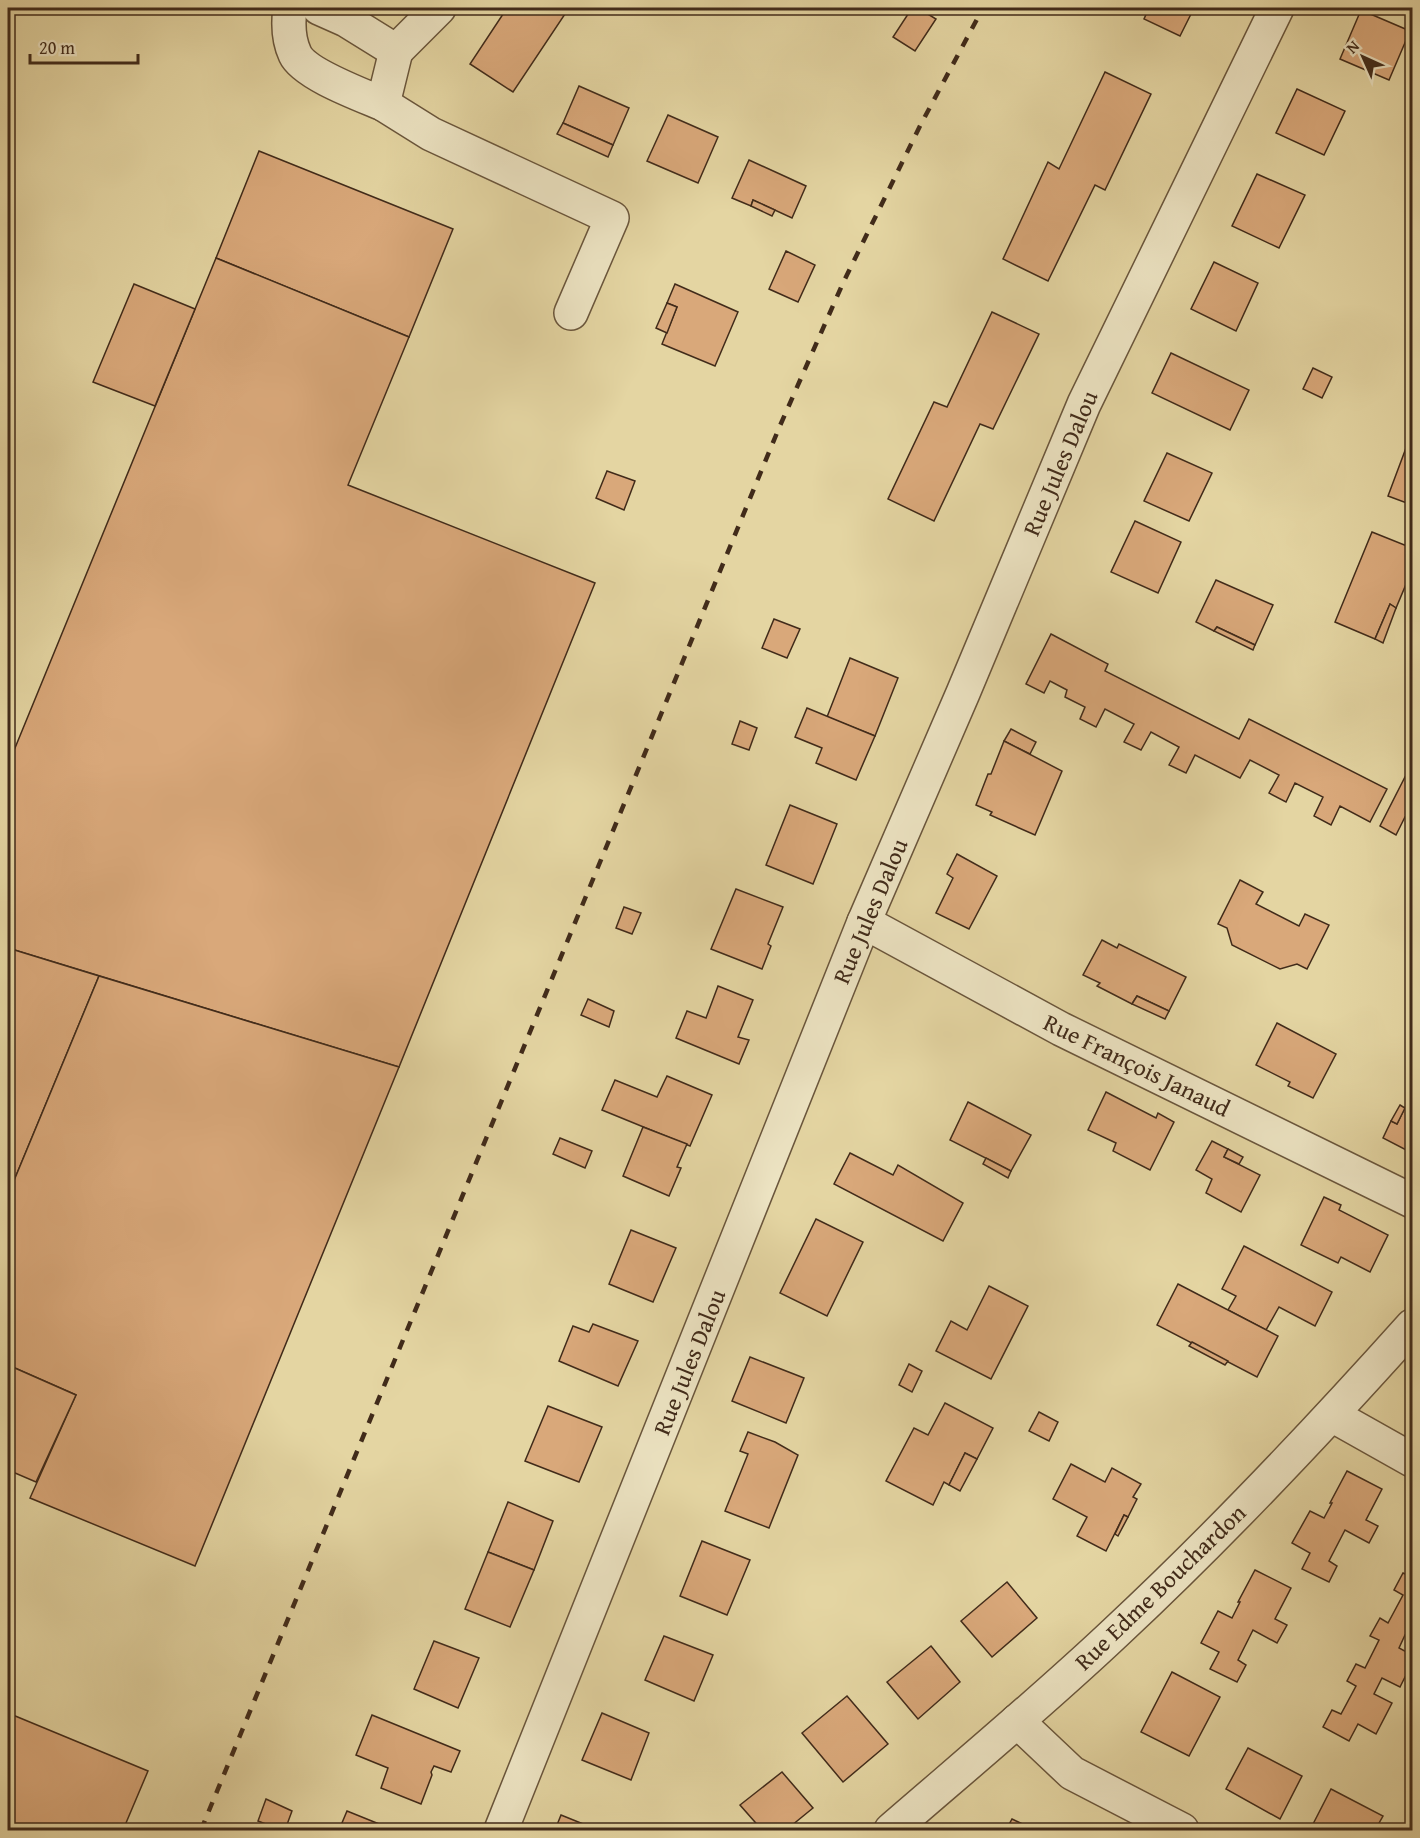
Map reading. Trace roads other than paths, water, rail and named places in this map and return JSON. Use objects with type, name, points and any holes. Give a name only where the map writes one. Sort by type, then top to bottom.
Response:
[{"type":"street","points":[[290,8],[288,25],[295,56],[319,76],[383,104],[431,134],[612,218],[571,312]]},
{"type":"street","points":[[319,8],[346,20],[396,51]]},
{"type":"street","points":[[383,104],[396,51],[439,8]]},
{"type":"street","name":"Rue Jules Dalou","points":[[501,1830],[864,922],[1084,404],[1277,8]]},
{"type":"street","name":"Rue François Janaud","points":[[864,922],[1061,1029],[1413,1201]]},
{"type":"street","name":"Rue Edme Bouchardon","points":[[891,1830],[1017,1721],[1164,1586],[1229,1523],[1413,1326]]},
{"type":"street","points":[[1332,1415],[1413,1460]]},
{"type":"street","points":[[1017,1721],[1072,1773],[1182,1830]]},
{"type":"railway","points":[[201,1830],[779,428],[843,283],[921,124],[983,8]]}]
